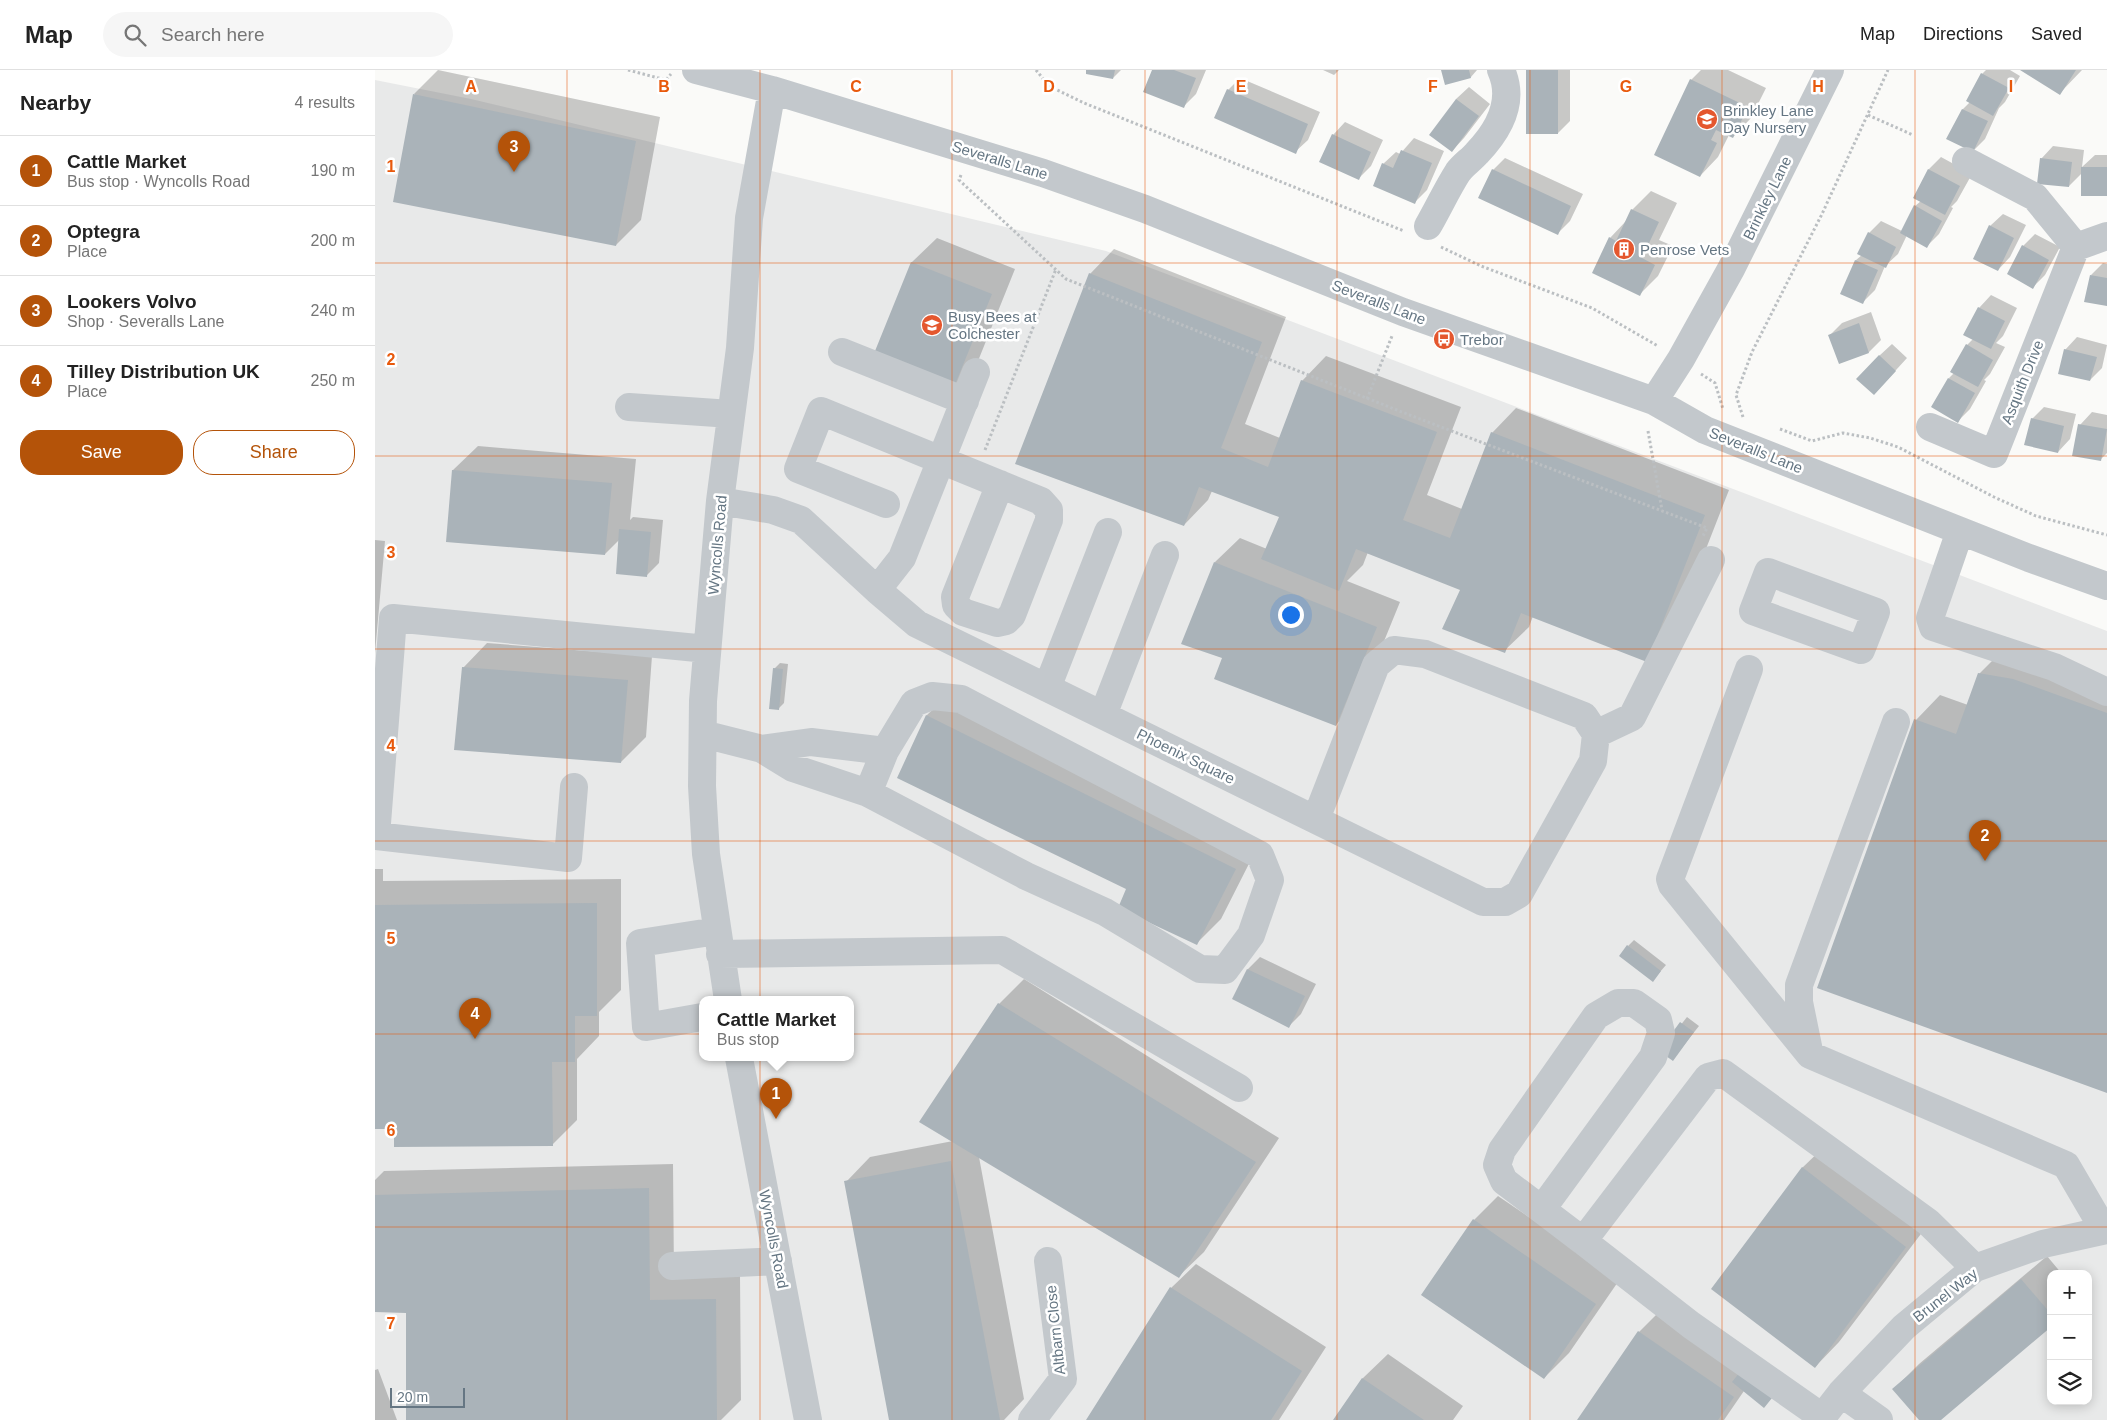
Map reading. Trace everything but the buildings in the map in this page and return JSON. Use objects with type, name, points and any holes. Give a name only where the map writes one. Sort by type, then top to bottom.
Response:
[{"type":"street","name":"Severalls Lane","points":[[696,70],[772,90],[1052,176],[1145,209],[1403,312],[1654,401],[1705,430],[1960,531],[2107,586]]},
{"type":"street","points":[[1427,233],[1459,171],[1478,152],[1498,126],[1506,104],[1507,83],[1501,70]]},
{"type":"street","name":"Brinkley Lane","points":[[1654,401],[1681,359],[1731,270],[1830,70]]},
{"type":"street","name":"Wyncolls Road","points":[[727,996],[706,854],[702,786],[707,649],[720,502],[740,348],[749,218],[772,90]]},
{"type":"street","points":[[1966,161],[2035,197],[2076,247],[2107,236]]},
{"type":"street","name":"Asquith Drive","points":[[1930,427],[1994,454],[2076,247]]},
{"type":"street","points":[[842,352],[965,401]]},
{"type":"street","points":[[877,590],[902,558],[976,372]]},
{"type":"street","points":[[629,407],[731,414]]},
{"type":"street","points":[[886,504],[798,470],[821,411],[1041,501],[1049,510],[1049,520],[1011,615],[1006,621],[997,623],[963,612],[956,605],[955,597],[987,479]]},
{"type":"street","name":"Phoenix Square","points":[[720,502],[773,510],[801,520],[917,624],[1483,902],[1505,902],[1519,894],[1593,761],[1596,734]]},
{"type":"street","points":[[1960,531],[1930,618],[1933,627],[2054,667],[2107,692]]},
{"type":"street","points":[[1047,688],[1108,532]]},
{"type":"street","points":[[1103,716],[1165,555]]},
{"type":"street","points":[[1316,819],[1376,665],[1394,650],[1425,654],[1584,716],[1596,734],[1632,717],[1711,560]]},
{"type":"street","points":[[574,787],[568,858],[376,836],[393,618],[707,649]]},
{"type":"street","points":[[1749,669],[1670,879],[1672,885],[1810,1055],[2066,1165],[2106,1230]]},
{"type":"street","points":[[703,734],[762,749],[793,768],[868,793],[1026,876],[1105,912],[1200,970],[1225,970],[1251,935],[1270,880],[1260,855],[961,699],[932,696],[913,703],[885,751],[868,793]]},
{"type":"street","points":[[1810,1055],[1799,1002],[1799,985],[1896,722]]},
{"type":"street","points":[[762,749],[811,742],[885,751]]},
{"type":"street","points":[[699,1018],[646,1027],[640,943],[719,942],[1001,950],[1239,1088]]},
{"type":"street","points":[[1542,1210],[1653,1057],[1661,1033],[1658,1020],[1634,1003],[1618,1003],[1596,1016],[1501,1150],[1497,1165],[1504,1181],[1691,1325],[1821,1418]]},
{"type":"street","name":"Wyncolls Road","points":[[740,1061],[808,1420]]},
{"type":"street","points":[[1583,1241],[1707,1077],[1723,1073],[1928,1222],[1975,1268]]},
{"type":"street","name":"Brunel Way","points":[[1821,1418],[1841,1393],[1904,1327],[1975,1268],[2043,1244],[2106,1230]]},
{"type":"street","points":[[672,1266],[778,1261]]},
{"type":"street","name":"Altbarn Close","points":[[1032,1420],[1063,1378],[1048,1261]]},
{"type":"street","points":[[1841,1393],[1879,1420]]},
{"type":"path","points":[[628,70],[666,80],[674,70]]},
{"type":"path","points":[[1036,70],[1049,86],[1085,104],[1427,233],[1481,266],[1591,308],[1681,359],[1715,384],[1722,409],[1729,411]]},
{"type":"path","points":[[1742,416],[1736,395],[1752,352],[1822,214],[1888,70]]},
{"type":"path","points":[[1867,115],[1913,135]]},
{"type":"path","points":[[961,175],[959,180],[1066,279],[1367,398],[1707,528],[1697,548],[1711,560]]},
{"type":"path","points":[[987,479],[1055,269]]},
{"type":"path","points":[[1367,398],[1395,329]]},
{"type":"path","points":[[1735,414],[1751,419]]},
{"type":"path","points":[[1777,428],[1812,441],[1843,433],[1870,438],[1898,447],[1994,497],[2036,516],[2107,535]]},
{"type":"path","points":[[1648,431],[1662,511]]},
{"type":"shaded area","points":[[375,80],[471,99],[1106,251],[2107,631],[2107,1420],[375,1420]]},
{"type":"place","name":"Brinkley Lane Day Nursery","points":[[1707,119]]},
{"type":"place","name":"Lookers Volvo","points":[[514,172]]},
{"type":"place","name":"Penrose Vets","points":[[1624,249]]},
{"type":"place","name":"Busy Bees at Colchester","points":[[932,325]]},
{"type":"place","name":"Trebor","points":[[1444,339]]},
{"type":"place","name":"Optegra","points":[[1985,861]]},
{"type":"place","name":"Tilley Distribution UK","points":[[475,1039]]},
{"type":"place","name":"Cattle Market","points":[[776,1119]]}]
